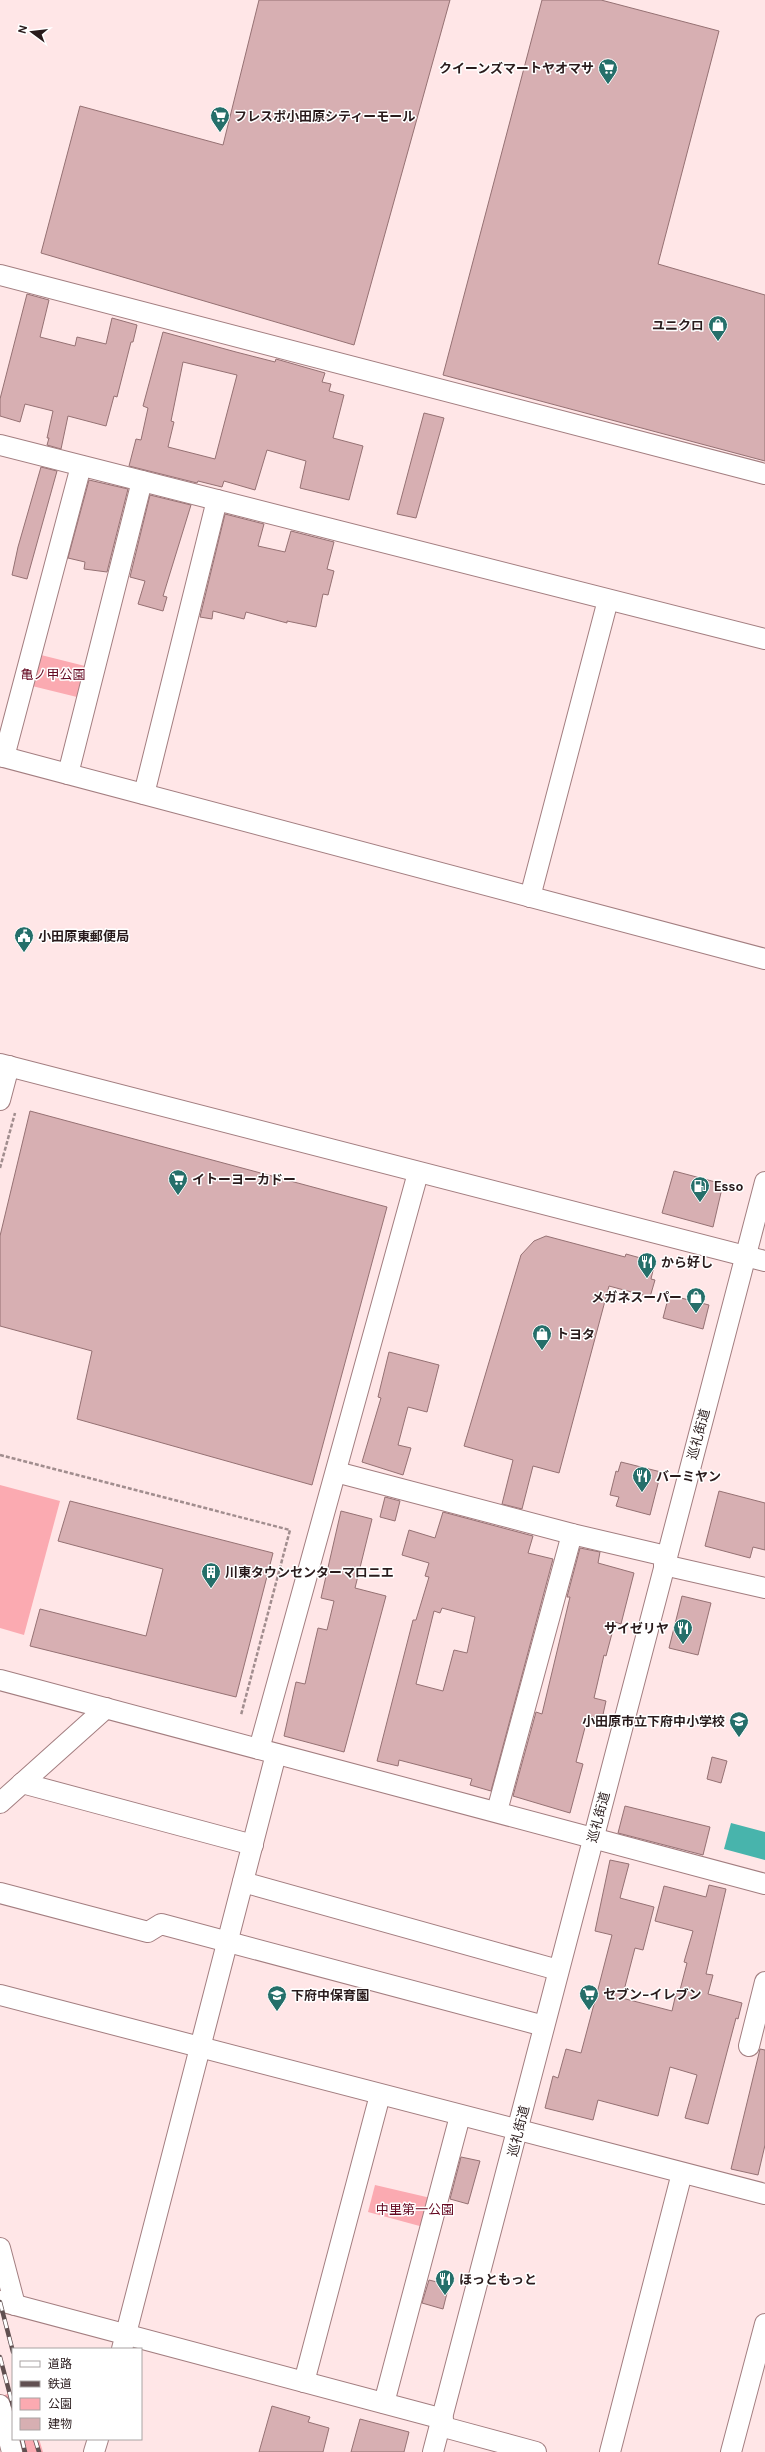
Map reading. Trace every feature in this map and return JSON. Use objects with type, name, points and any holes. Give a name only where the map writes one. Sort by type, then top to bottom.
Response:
[{"type":"street","points":[[0,275],[765,474]]},
{"type":"street","points":[[0,445],[765,639]]},
{"type":"street","points":[[81,466],[2,757],[765,959]]},
{"type":"street","points":[[68,774],[142,481]]},
{"type":"street","points":[[144,794],[217,500]]},
{"type":"street","points":[[530,897],[608,600]]},
{"type":"street","points":[[8,1105],[4,1065],[418,1173],[765,1261]]},
{"type":"street","points":[[124,2342],[253,1845],[267,1751],[336,1472],[418,1173]]},
{"type":"street","name":"巡礼街道","points":[[433,2452],[765,1182]]},
{"type":"street","points":[[336,1472],[572,1534],[765,1588]]},
{"type":"street","points":[[497,1811],[572,1534]]},
{"type":"street","points":[[0,1680],[497,1811],[593,1839],[765,1884]]},
{"type":"street","points":[[0,1803],[106,1708]]},
{"type":"street","points":[[22,1783],[253,1845]]},
{"type":"street","points":[[243,1882],[558,1970]]},
{"type":"street","points":[[0,1894],[148,1932],[161,1924],[544,2026]]},
{"type":"street","points":[[749,2046],[765,1982]]},
{"type":"street","points":[[0,1995],[460,2116],[765,2194]]},
{"type":"street","points":[[304,2382],[380,2095]]},
{"type":"street","points":[[384,2404],[460,2116]]},
{"type":"street","points":[[610,2452],[682,2173]]},
{"type":"street","points":[[0,2248],[7,2303],[124,2342],[304,2382],[384,2404],[536,2452]]},
{"type":"street","points":[[731,2452],[764,2329]]},
{"type":"street","points":[[0,2407],[12,2452]]},
{"type":"street","points":[[94,2452],[98,2440]]},
{"type":"path","points":[[0,1168],[8,1105]]},
{"type":"path","points":[[0,1455],[290,1530],[241,1715]]},
{"type":"green space","name":"亀ノ甲公園","points":[[37,654],[89,667],[81,698],[28,685]]},
{"type":"green space","points":[[0,1485],[60,1501],[24,1635],[0,1628]]},
{"type":"green space","name":"中里第一公園","points":[[375,2185],[435,2199],[427,2228],[368,2212]]},
{"type":"green space","points":[[12,2392],[12,2436],[2,2396]]},
{"type":"green space","points":[[13,2440],[39,2440],[43,2452],[16,2452]]},
{"type":"water","points":[[731,1823],[765,1832],[765,1860],[724,1849]]},
{"type":"building","name":"フレスポ小田原シティーモール","points":[[259,0],[450,0],[354,345],[41,253],[80,106],[223,145]]},
{"type":"building","points":[[542,0],[601,0],[719,31],[658,264],[765,295],[765,461],[443,375]]},
{"type":"building","points":[[27,294],[49,300],[40,337],[75,346],[77,337],[106,344],[112,318],[137,325],[133,342],[131,342],[117,397],[114,396],[106,426],[68,416],[61,449],[47,445],[49,438],[47,438],[53,411],[25,404],[20,422],[0,416],[0,399]]},
{"type":"building","points":[[163,332],[275,362],[276,359],[325,373],[322,382],[331,384],[329,391],[344,395],[333,438],[363,446],[349,500],[300,488],[306,461],[267,450],[255,490],[224,481],[222,487],[198,481],[197,483],[129,466],[136,439],[141,440],[148,408],[143,406]],"holes":[[[183,362],[237,375],[215,459],[168,447],[174,422],[171,421]]]},
{"type":"building","points":[[424,413],[444,418],[416,518],[397,514]]},
{"type":"building","points":[[41,467],[57,471],[27,579],[12,575],[18,547]]},
{"type":"building","points":[[89,480],[128,489],[107,572],[84,569],[85,562],[68,558]]},
{"type":"building","points":[[150,495],[191,505],[163,596],[167,597],[163,611],[138,604],[145,581],[130,577]]},
{"type":"building","points":[[225,514],[264,524],[258,546],[285,552],[291,531],[334,542],[327,569],[334,571],[328,595],[323,594],[316,627],[287,621],[287,623],[246,612],[244,619],[213,611],[212,619],[200,617]]},
{"type":"building","points":[[30,1111],[387,1207],[312,1485],[77,1419],[92,1351],[0,1326],[0,1236]]},
{"type":"building","points":[[674,1171],[723,1184],[713,1227],[662,1213]]},
{"type":"building","name":"トヨタ","points":[[546,1236],[625,1257],[626,1254],[655,1262],[651,1279],[655,1280],[650,1297],[609,1286],[559,1473],[533,1466],[522,1509],[502,1504],[513,1460],[464,1446],[521,1255],[534,1241]]},
{"type":"building","points":[[669,1295],[709,1305],[703,1329],[663,1318]]},
{"type":"building","points":[[389,1352],[439,1365],[427,1412],[408,1407],[398,1445],[411,1448],[403,1475],[362,1462],[381,1398],[378,1397]]},
{"type":"building","points":[[621,1462],[661,1472],[650,1515],[616,1506],[619,1497],[610,1495],[616,1471],[618,1472]]},
{"type":"building","points":[[719,1491],[765,1503],[765,1550],[753,1547],[750,1558],[705,1546]]},
{"type":"building","points":[[385,1497],[400,1501],[395,1521],[380,1517]]},
{"type":"building","name":"川東タウンセンターマロニエ","points":[[70,1501],[273,1553],[236,1697],[30,1646],[40,1609],[146,1636],[163,1569],[58,1541]]},
{"type":"building","points":[[341,1511],[372,1519],[355,1588],[386,1596],[344,1752],[284,1736],[296,1682],[305,1684],[318,1628],[327,1630],[334,1601],[321,1598]]},
{"type":"building","points":[[443,1512],[533,1536],[528,1553],[553,1559],[491,1791],[470,1785],[472,1779],[399,1760],[398,1766],[377,1761],[413,1620],[416,1620],[429,1577],[425,1576],[429,1563],[402,1555],[409,1530],[435,1538]],"holes":[[[442,1608],[475,1617],[467,1653],[454,1650],[443,1691],[416,1684],[434,1611],[440,1613]]]},
{"type":"building","points":[[580,1548],[600,1552],[598,1563],[634,1573],[621,1624],[615,1622],[606,1656],[604,1655],[594,1698],[606,1701],[602,1719],[588,1716],[576,1762],[583,1764],[570,1813],[513,1796],[536,1712],[542,1714],[570,1597],[567,1597]]},
{"type":"building","points":[[682,1596],[711,1603],[698,1655],[669,1648]]},
{"type":"building","points":[[712,1757],[727,1761],[721,1783],[707,1779]]},
{"type":"building","points":[[625,1806],[710,1827],[703,1855],[618,1833]]},
{"type":"building","points":[[610,1860],[629,1864],[620,1898],[654,1907],[643,1950],[635,1948],[622,1998],[672,2011],[677,1989],[680,1990],[687,1963],[684,1962],[693,1931],[655,1921],[664,1886],[706,1897],[709,1885],[726,1889],[706,1974],[713,1975],[708,1994],[742,2003],[738,2019],[736,2018],[708,2124],[685,2118],[697,2075],[670,2067],[658,2116],[598,2100],[593,2120],[545,2108],[553,2076],[558,2078],[566,2049],[581,2053],[597,1993],[612,1935],[595,1931]]},
{"type":"building","points":[[760,2049],[765,2050],[765,2145],[758,2175],[731,2169]]},
{"type":"building","points":[[461,2157],[480,2161],[468,2204],[450,2199]]},
{"type":"building","points":[[429,2280],[449,2285],[443,2309],[422,2303]]},
{"type":"building","points":[[272,2406],[310,2417],[308,2422],[329,2428],[323,2452],[259,2452]]},
{"type":"building","points":[[360,2419],[409,2432],[404,2452],[351,2452]]},
{"type":"railway","points":[[0,2302],[12,2348]]},
{"type":"railway","points":[[0,2357],[12,2402]]},
{"type":"railway","points":[[22,2440],[25,2452]]},
{"type":"railway","points":[[35,2440],[39,2452]]},
{"type":"place","name":"クイーンズマートヤオマサ","points":[[608,85]]},
{"type":"place","name":"フレスポ小田原シティーモール","points":[[220,133]]},
{"type":"place","name":"ユニクロ","points":[[718,342]]},
{"type":"place","name":"小田原東郵便局","points":[[24,953]]},
{"type":"place","name":"イトーヨーカドー","points":[[178,1196]]},
{"type":"place","name":"Esso","points":[[700,1203]]},
{"type":"place","name":"から好し","points":[[647,1279]]},
{"type":"place","name":"メガネスーパー","points":[[696,1314]]},
{"type":"place","name":"トヨタ","points":[[542,1351]]},
{"type":"place","name":"バーミヤン","points":[[642,1493]]},
{"type":"place","name":"川東タウンセンターマロニエ","points":[[211,1589]]},
{"type":"place","name":"サイゼリヤ","points":[[683,1645]]},
{"type":"place","name":"小田原市立下府中小学校","points":[[739,1738]]},
{"type":"place","name":"セブン-イレブン","points":[[589,2011]]},
{"type":"place","name":"下府中保育園","points":[[277,2012]]},
{"type":"place","name":"ほっともっと","points":[[445,2296]]}]
